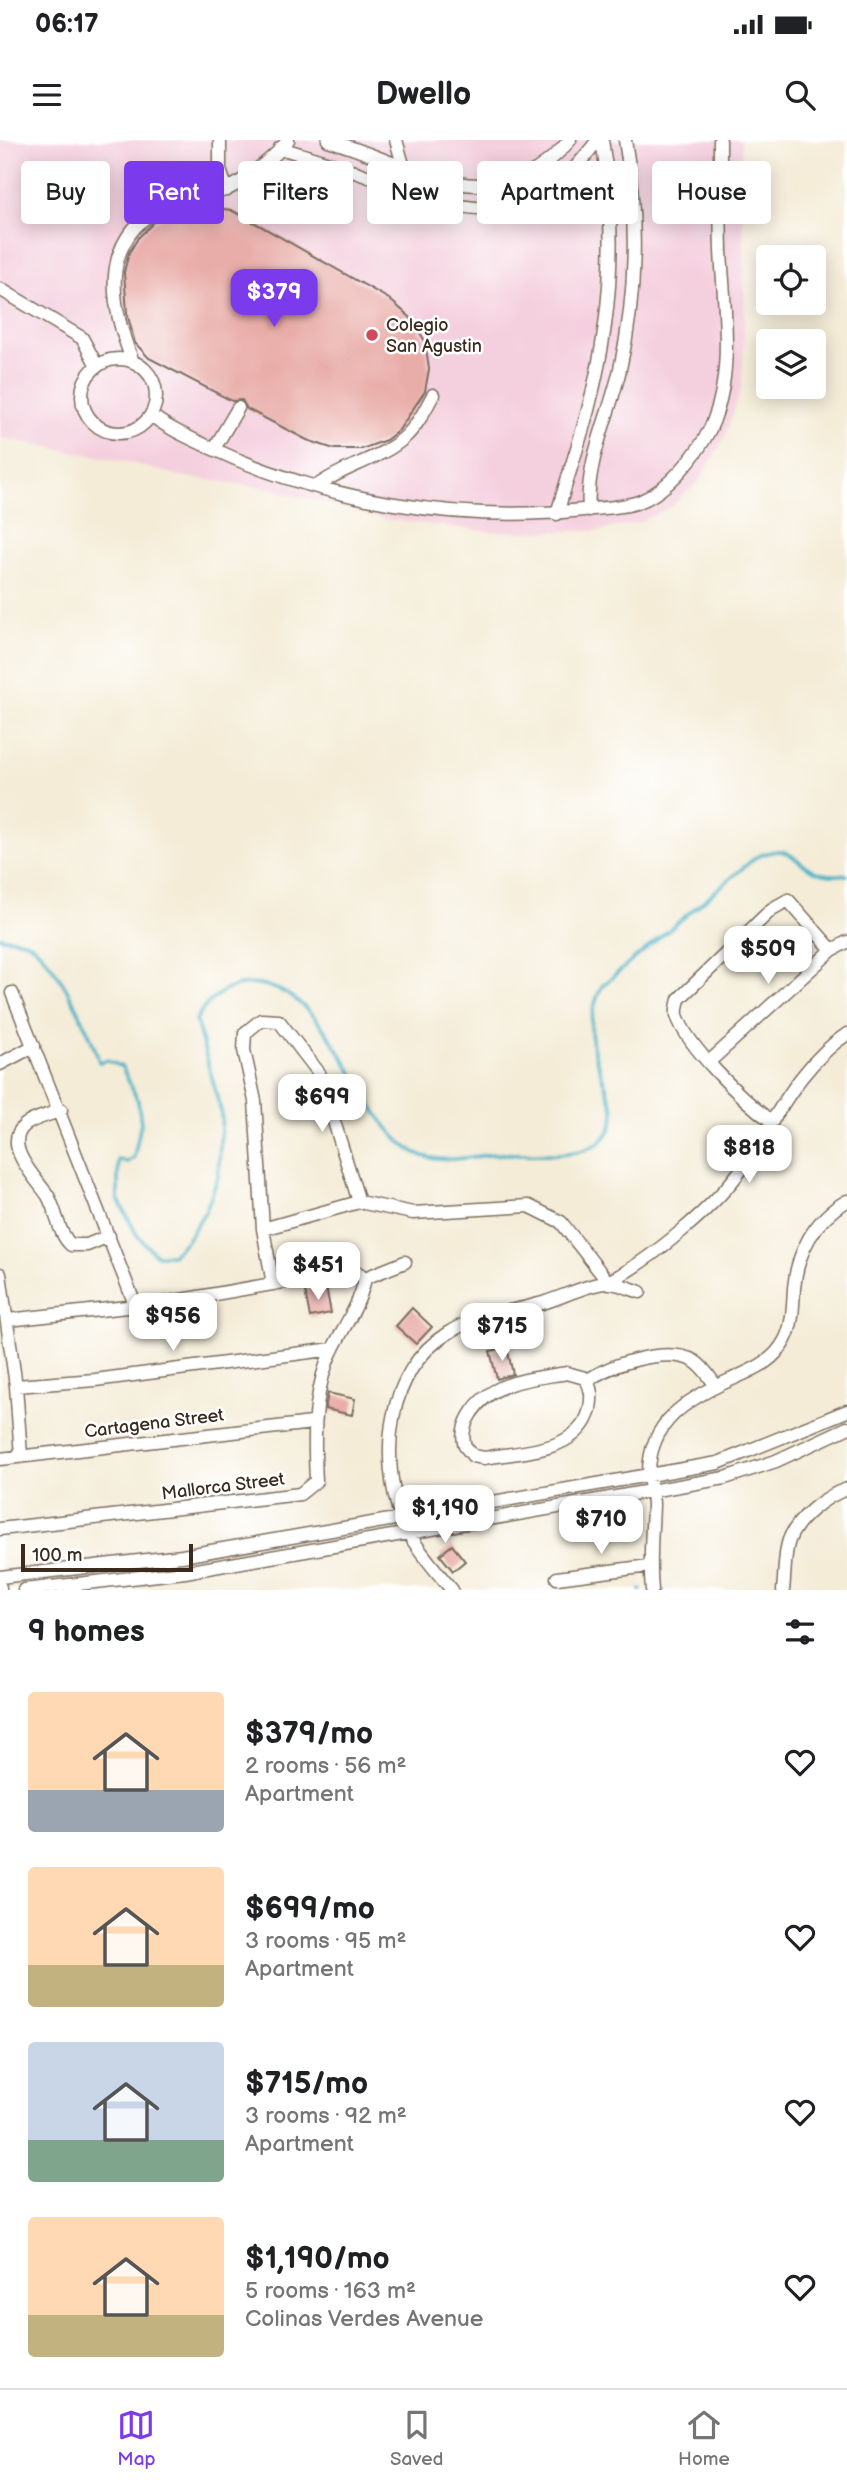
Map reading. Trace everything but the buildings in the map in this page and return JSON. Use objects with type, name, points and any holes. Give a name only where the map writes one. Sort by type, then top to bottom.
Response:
[{"type":"street","points":[[220,140],[220,170],[227,190]]},
{"type":"street","points":[[328,140],[389,161]]},
{"type":"street","points":[[396,140],[402,161]]},
{"type":"street","points":[[463,185],[514,182],[539,170],[570,140]]},
{"type":"street","points":[[463,208],[480,210],[525,202],[565,179],[600,140]]},
{"type":"street","points":[[557,514],[589,407],[604,340],[611,267],[612,218],[600,140]]},
{"type":"street","points":[[589,510],[590,478],[620,369],[629,319],[634,221],[625,140]]},
{"type":"street","points":[[150,415],[165,426],[214,449],[290,479],[436,509],[532,515],[589,510],[641,501],[655,492],[695,454],[716,415],[725,381],[720,140]]},
{"type":"street","points":[[133,362],[112,297],[116,262],[134,228],[173,202],[227,190],[284,144],[367,176]]},
{"type":"street","points":[[0,289],[82,338],[97,366]]},
{"type":"street","points":[[113,359],[133,362],[144,369],[154,383],[156,399],[150,415],[140,426],[126,432],[110,432],[91,420],[83,407],[82,391],[87,377],[97,366],[113,359]]},
{"type":"street","points":[[317,486],[339,470],[368,459],[406,437],[433,396]]},
{"type":"street","points":[[214,449],[238,408]]},
{"type":"street","points":[[771,1121],[743,1100],[683,1028],[676,1012],[679,999],[772,909],[788,900],[832,950]]},
{"type":"street","points":[[710,1061],[832,950],[847,942]]},
{"type":"street","points":[[12,993],[61,1110],[136,1307]]},
{"type":"street","points":[[273,1284],[262,1229],[255,1101],[244,1050],[245,1033],[261,1020],[279,1021],[319,1073],[359,1202]]},
{"type":"street","points":[[448,1589],[402,1520],[390,1456],[392,1422],[404,1383],[426,1350],[445,1334],[480,1317],[540,1304],[608,1282],[695,1220],[744,1166],[771,1121],[822,1051],[847,1034]]},
{"type":"street","points":[[0,1064],[34,1046]]},
{"type":"street","points":[[61,1110],[25,1126],[17,1138],[19,1153],[49,1198],[65,1239],[71,1245],[87,1245],[109,1236]]},
{"type":"street","points":[[262,1229],[359,1202],[413,1213],[529,1206],[561,1222],[608,1282],[640,1293]]},
{"type":"street","points":[[652,1590],[649,1566],[652,1493],[649,1476],[652,1448],[662,1427],[680,1407],[716,1386],[749,1372],[775,1354],[790,1323],[802,1248],[824,1219],[847,1202]]},
{"type":"street","points":[[8,1320],[136,1307],[355,1271],[365,1278],[405,1262]]},
{"type":"street","points":[[0,1274],[16,1386],[20,1456]]},
{"type":"street","name":"Mallorca Street","points":[[0,1530],[300,1494],[316,1481],[312,1423],[327,1363],[362,1298],[365,1278]]},
{"type":"street","points":[[16,1386],[95,1380],[334,1349]]},
{"type":"street","points":[[587,1381],[617,1364],[673,1357],[694,1362],[716,1386]]},
{"type":"street","points":[[567,1373],[587,1381],[592,1398],[588,1415],[583,1427],[569,1440],[484,1458],[473,1456],[465,1446],[466,1423],[486,1396],[498,1388],[567,1373]]},
{"type":"street","points":[[0,1577],[182,1556],[718,1464],[847,1411]]},
{"type":"street","name":"Cartagena Street","points":[[0,1458],[312,1423]]},
{"type":"street","points":[[24,1590],[185,1572],[652,1493],[726,1478],[776,1461],[847,1427]]},
{"type":"street","points":[[783,1590],[788,1541],[797,1527],[830,1494],[847,1489]]},
{"type":"street","points":[[557,1578],[649,1566]]},
{"type":"shaded area","name":"Colegio San Agustin","points":[[0,140],[741,140],[742,161],[652,161],[652,224],[743,224],[745,308],[741,389],[725,437],[699,481],[672,506],[640,522],[598,531],[492,532],[383,519],[272,489],[179,476],[128,462],[0,438]]},
{"type":"waterway","points":[[0,937],[27,942],[38,950],[70,996],[89,1033],[99,1062],[107,1060],[122,1067],[138,1101],[141,1123],[134,1157],[127,1162],[118,1159],[118,1199],[137,1235],[156,1255],[172,1255],[187,1240],[206,1210],[218,1177],[222,1115],[196,1020],[209,1002],[221,993],[241,985],[271,987],[296,1000],[317,1021],[336,1047],[389,1129],[408,1148],[419,1154],[430,1158],[453,1159],[501,1154],[571,1153],[602,1141],[611,1128],[614,1110],[597,1063],[591,1034],[595,1003],[602,986],[756,857],[783,851],[818,873],[847,875]]},
{"type":"place","name":"Colegio San Agustin","points":[[372,335]]}]
